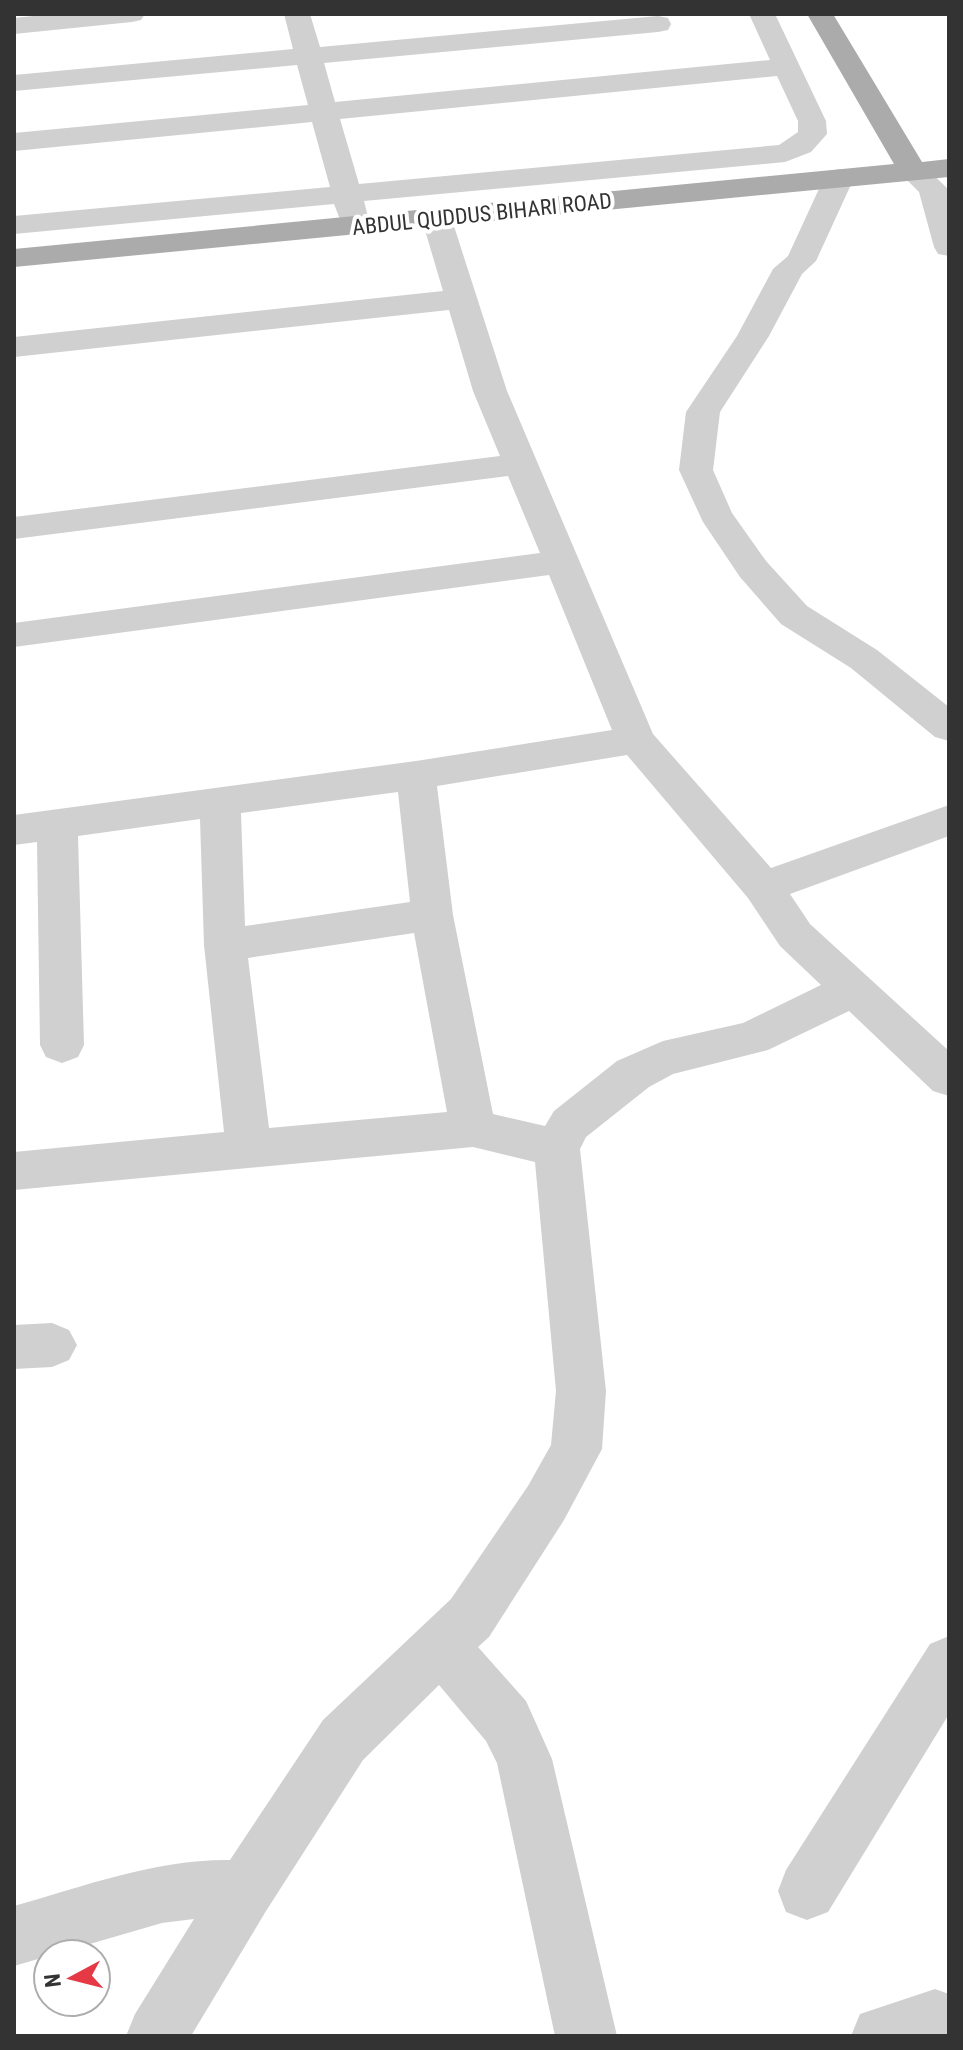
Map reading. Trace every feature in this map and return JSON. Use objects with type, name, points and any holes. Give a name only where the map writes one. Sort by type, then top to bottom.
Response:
[{"type":"main road","points":[[820,14],[913,171]]},
{"type":"main road","name":"ABDUL QUDDUS BIHARI ROAD","points":[[14,258],[437,220],[949,168]]},
{"type":"street","points":[[14,26],[132,14]]},
{"type":"street","points":[[297,14],[355,227]]},
{"type":"street","points":[[14,225],[785,153],[801,146],[813,134],[812,121],[762,14]]},
{"type":"street","points":[[14,83],[309,56],[655,19],[682,75]]},
{"type":"street","points":[[14,142],[786,67]]},
{"type":"street","points":[[913,171],[933,189],[949,247]]},
{"type":"street","points":[[839,178],[801,261],[789,269],[753,336],[703,412],[696,470],[715,514],[753,569],[794,615],[864,659],[949,727]]},
{"type":"street","points":[[437,220],[490,391],[636,740],[763,887],[795,935],[949,1078]]},
{"type":"street","points":[[14,347],[462,299]]},
{"type":"street","points":[[14,528],[520,464]]},
{"type":"street","points":[[14,635],[561,562]]},
{"type":"street","points":[[14,830],[416,775],[636,740]]},
{"type":"street","points":[[416,775],[432,915],[473,1128]]},
{"type":"street","points":[[220,802],[225,945],[249,1149]]},
{"type":"street","points":[[763,887],[949,820]]},
{"type":"street","points":[[57,824],[62,1045]]},
{"type":"street","points":[[225,945],[432,915]]},
{"type":"street","points":[[157,2036],[245,1890],[343,1740],[470,1618],[546,1503],[576,1449],[581,1391],[557,1148],[570,1124],[633,1074],[663,1059],[752,1038],[854,989]]},
{"type":"street","points":[[14,1171],[473,1128],[557,1148]]},
{"type":"street","points":[[441,1646],[506,1721],[524,1759],[586,2036]]},
{"type":"street","points":[[807,1891],[949,1663]]},
{"type":"street","points":[[14,1936],[162,1894],[199,1889],[245,1890]]}]
